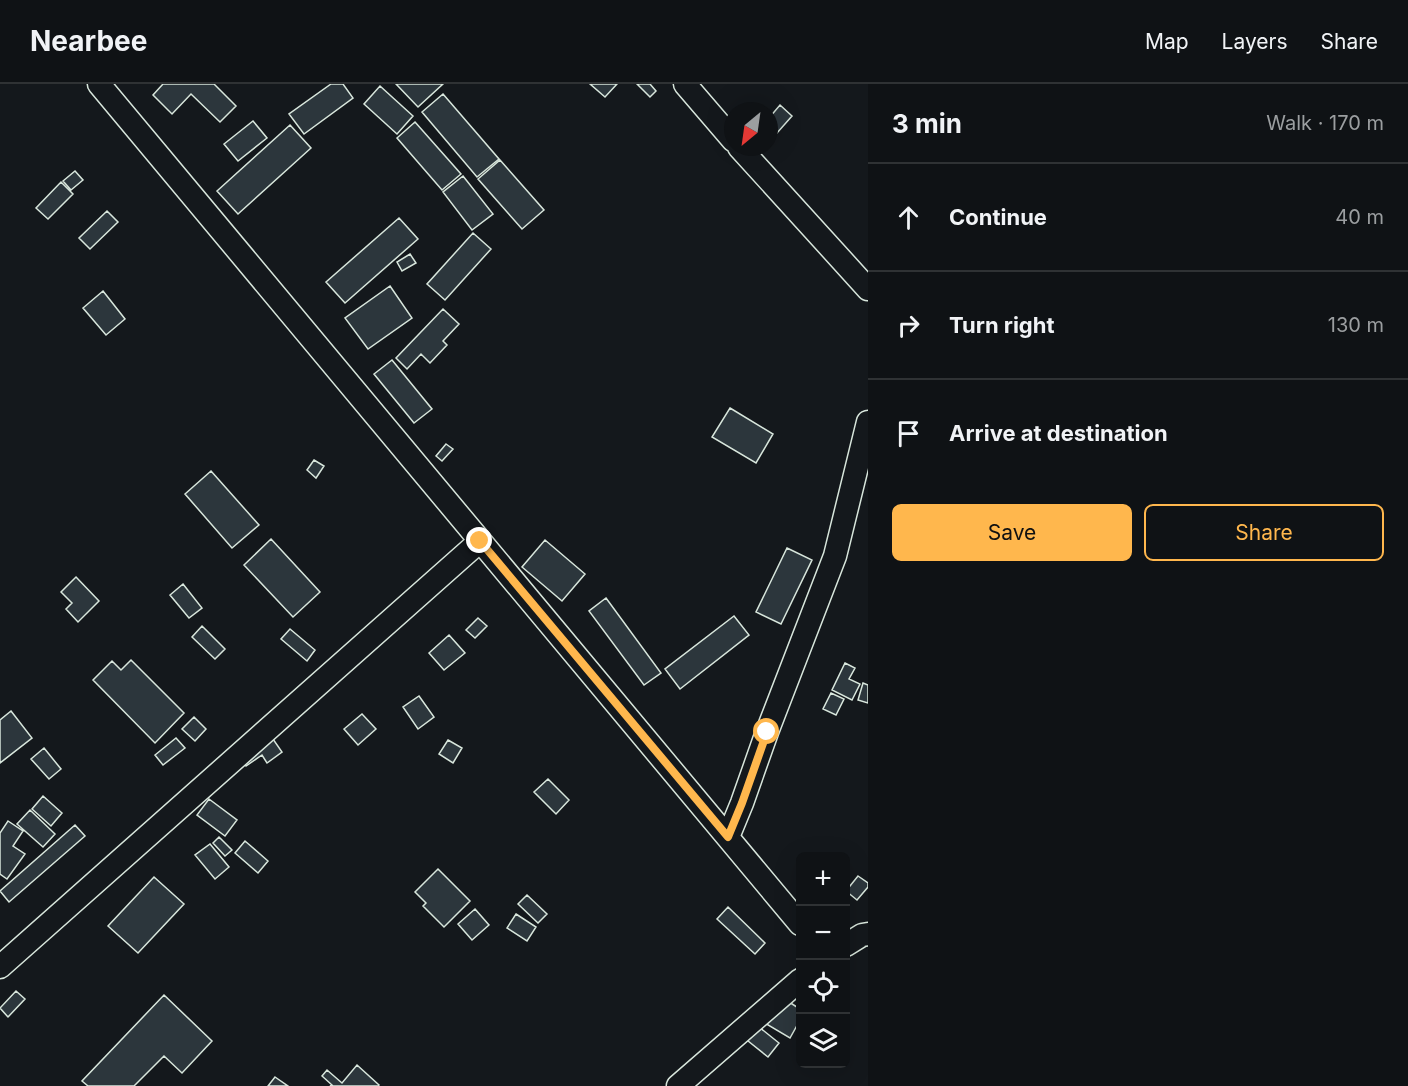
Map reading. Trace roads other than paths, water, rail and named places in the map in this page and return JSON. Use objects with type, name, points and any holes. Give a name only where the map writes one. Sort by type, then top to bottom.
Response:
[{"type":"street","points":[[99,84],[796,918]]},
{"type":"street","points":[[685,84],[724,130]]},
{"type":"street","points":[[747,156],[868,289]]},
{"type":"street","points":[[728,837],[835,556],[868,422]]},
{"type":"street","points":[[0,967],[480,541]]},
{"type":"street","points":[[850,942],[868,934]]},
{"type":"street","points":[[678,1086],[796,984]]}]
